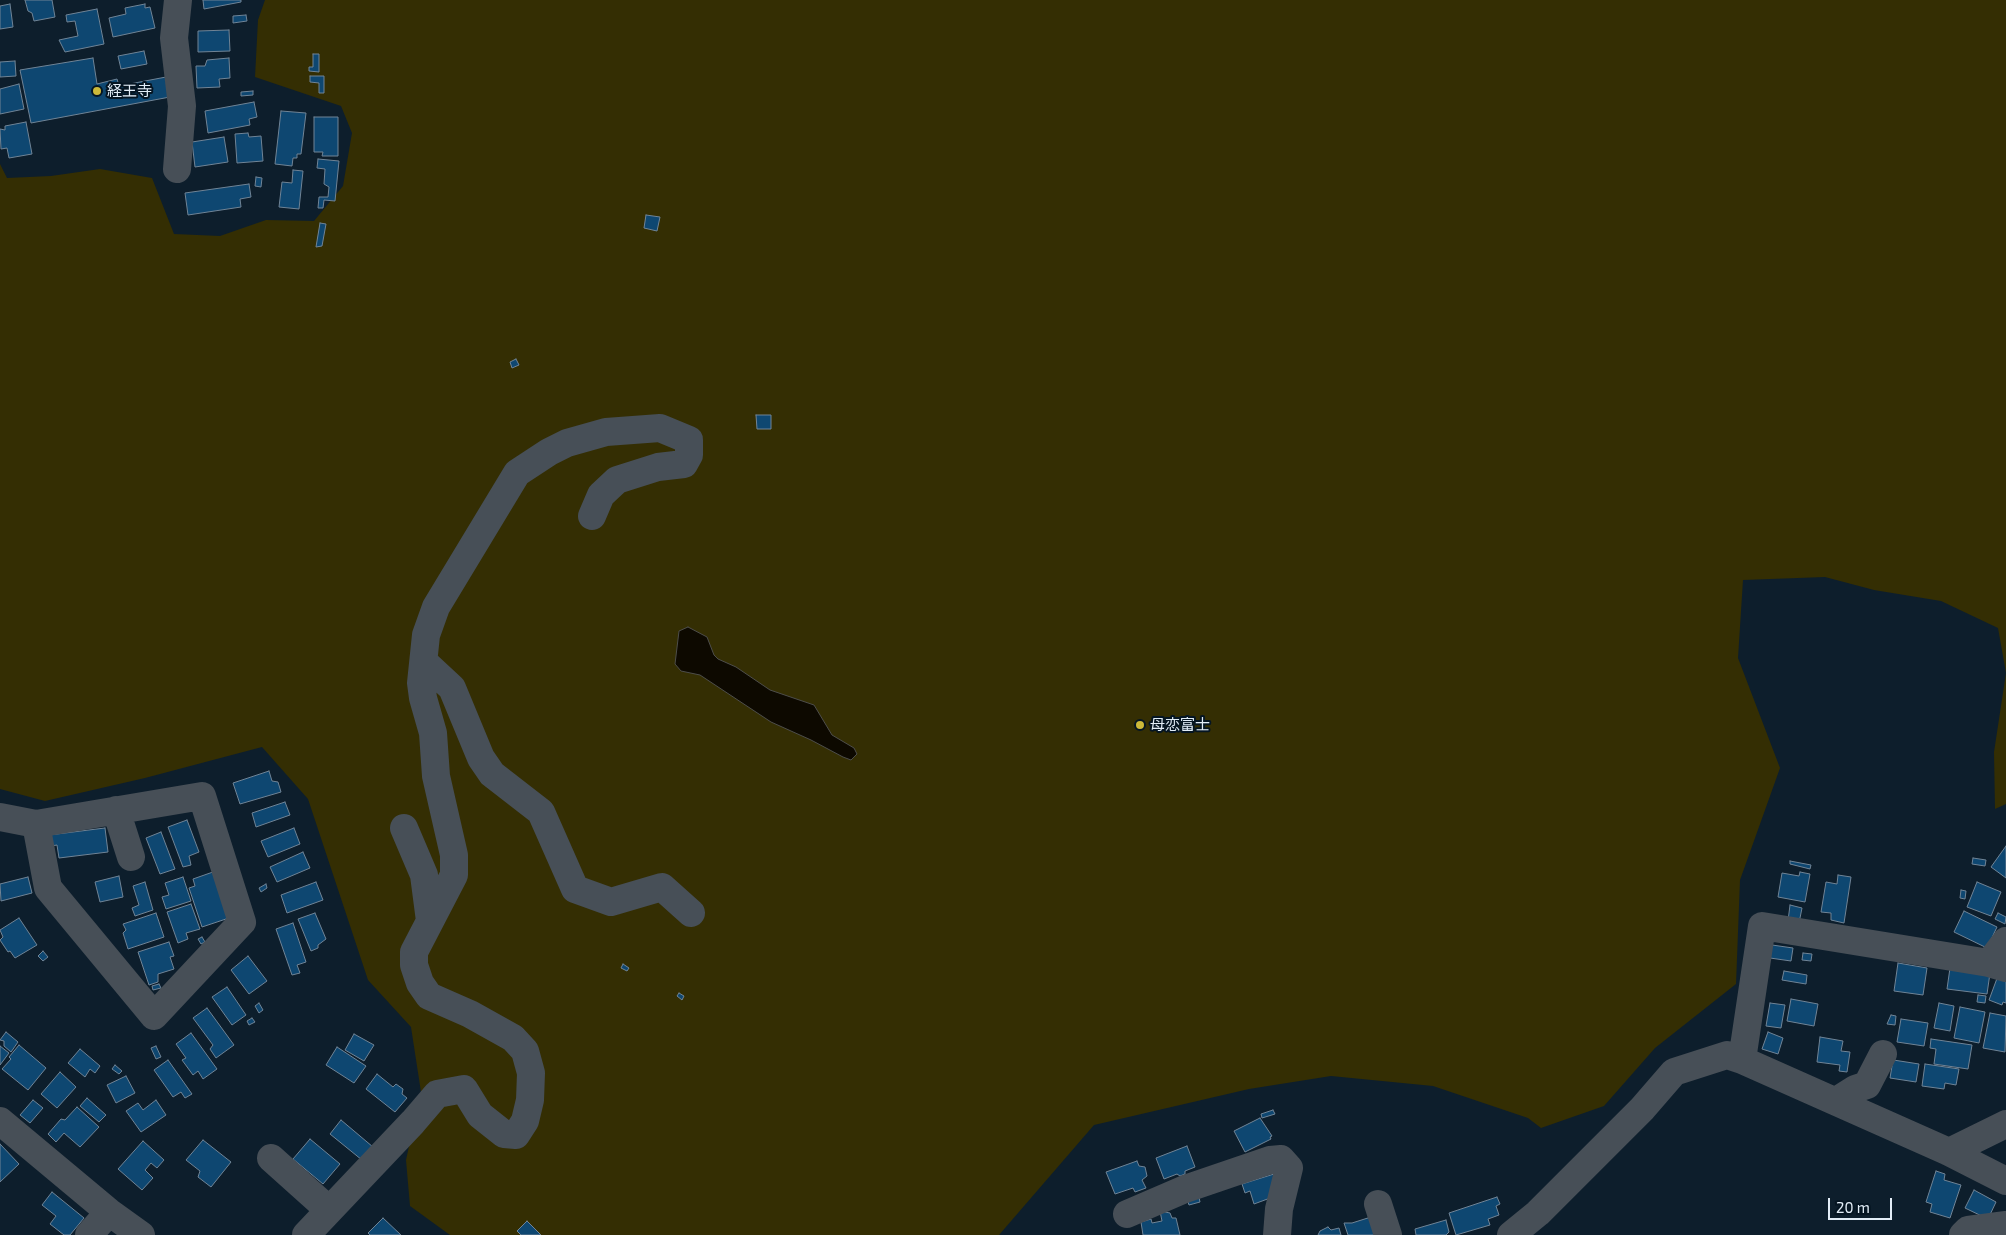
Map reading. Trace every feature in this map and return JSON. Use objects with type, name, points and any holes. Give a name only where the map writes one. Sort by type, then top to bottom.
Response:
[{"type":"street","points":[[177,169],[182,106],[174,38],[178,0]]},
{"type":"street","points":[[306,1235],[437,1094],[464,1089],[480,1115],[504,1134],[516,1135],[525,1121],[530,1100],[531,1073],[525,1051],[513,1038],[470,1014],[429,996],[420,983],[414,965],[414,952],[454,876],[454,855],[436,776],[433,733],[423,698],[421,683],[426,635],[436,607],[517,473],[567,443],[606,432],[660,428],[689,440],[689,455],[684,464],[658,467],[617,480],[601,495],[592,516]]},
{"type":"street","points":[[424,662],[452,688],[481,758],[492,774],[541,812],[575,889],[611,902],[662,888],[691,913]]},
{"type":"street","points":[[0,817],[36,824],[202,796],[242,922],[154,1016],[48,888],[36,824]]},
{"type":"street","points":[[116,810],[131,856]]},
{"type":"street","points":[[404,828],[424,875],[430,921]]},
{"type":"street","points":[[1742,1060],[1762,926],[1997,966],[2006,941]]},
{"type":"street","points":[[1836,1101],[1855,1089],[1867,1085],[1883,1054]]},
{"type":"street","points":[[1511,1235],[1538,1213],[1642,1109],[1674,1072],[1726,1055],[1742,1060],[1836,1101],[1949,1152],[2006,1181]]},
{"type":"street","points":[[0,1121],[109,1212],[140,1235]]},
{"type":"street","points":[[1949,1152],[2006,1124]]},
{"type":"street","points":[[271,1158],[329,1210]]},
{"type":"street","points":[[1127,1214],[1185,1189],[1270,1160],[1281,1159],[1289,1168],[1278,1222]]},
{"type":"street","points":[[1378,1204],[1388,1235]]},
{"type":"street","points":[[89,1235],[109,1212]]},
{"type":"street","points":[[1963,1235],[1968,1230],[2006,1225]]},
{"type":"shaded area","points":[[265,0],[2006,0],[2006,673],[1998,628],[1941,601],[1874,590],[1825,577],[1743,580],[1738,658],[1780,768],[1740,880],[1736,984],[1655,1048],[1604,1106],[1541,1128],[1528,1118],[1433,1086],[1331,1076],[1249,1089],[1094,1125],[999,1235],[450,1235],[410,1206],[406,1160],[421,1092],[411,1027],[368,980],[308,799],[262,747],[145,778],[45,801],[0,789],[0,164],[7,178],[51,176],[100,169],[152,178],[174,234],[220,236],[266,220],[314,221],[343,186],[352,133],[341,106],[255,77],[258,20]]},
{"type":"shaded area","points":[[688,627],[707,637],[714,655],[718,659],[736,667],[770,690],[814,705],[832,735],[854,748],[857,754],[851,760],[843,757],[771,722],[700,675],[681,671],[675,664],[679,631]]},
{"type":"shaded area","points":[[2006,673],[2006,804],[1995,809],[1994,752]]},
{"type":"building","points":[[25,0],[52,0],[55,17],[34,21],[32,13],[28,11]]},
{"type":"building","points":[[203,0],[241,0],[241,2],[204,9]]},
{"type":"building","points":[[10,4],[13,27],[0,29],[0,6]]},
{"type":"building","points":[[145,4],[145,8],[150,7],[155,28],[113,37],[109,18],[126,14],[125,8]]},
{"type":"building","points":[[97,9],[104,44],[65,52],[59,40],[78,36],[75,21],[67,22],[66,15]]},
{"type":"building","points":[[246,15],[247,21],[233,23],[233,16]]},
{"type":"building","points":[[229,30],[230,51],[198,52],[198,31]]},
{"type":"building","points":[[144,51],[147,64],[121,69],[118,56]]},
{"type":"building","points":[[313,54],[319,54],[319,72],[309,71],[309,67],[313,67]]},
{"type":"building","name":"経王寺","points":[[93,58],[97,84],[117,79],[119,86],[166,77],[170,97],[31,123],[20,70]]},
{"type":"building","points":[[229,58],[230,78],[219,79],[220,87],[197,88],[196,66],[205,66],[207,60]]},
{"type":"building","points":[[15,61],[16,76],[0,77],[0,62]]},
{"type":"building","points":[[310,76],[324,76],[324,93],[319,93],[319,83],[310,82]]},
{"type":"building","points":[[19,84],[24,109],[0,114],[0,89]]},
{"type":"building","points":[[253,91],[253,95],[241,96],[241,92]]},
{"type":"building","points":[[254,102],[257,117],[249,119],[250,125],[208,133],[205,111]]},
{"type":"building","points":[[281,111],[306,113],[301,154],[297,154],[297,158],[293,158],[292,166],[275,164]]},
{"type":"building","points":[[314,117],[338,117],[338,156],[322,156],[323,152],[314,152]]},
{"type":"building","points":[[26,122],[32,154],[9,158],[7,148],[1,149],[0,129],[5,130],[5,126]]},
{"type":"building","points":[[248,133],[249,137],[261,136],[263,161],[237,163],[235,134]]},
{"type":"building","points":[[224,137],[228,162],[195,167],[192,142]]},
{"type":"building","points":[[318,159],[339,161],[335,201],[324,200],[323,208],[318,208],[319,197],[328,197],[329,187],[324,184],[325,169],[317,168]]},
{"type":"building","points":[[293,170],[303,171],[299,209],[279,207],[282,182],[292,183]]},
{"type":"building","points":[[256,177],[262,178],[261,187],[255,186]]},
{"type":"building","points":[[249,184],[251,197],[240,199],[241,207],[188,215],[185,193]]},
{"type":"building","points":[[646,215],[660,217],[657,231],[644,228]]},
{"type":"building","points":[[320,223],[326,224],[322,246],[316,247]]},
{"type":"building","points":[[516,359],[519,365],[512,368],[510,362]]},
{"type":"building","points":[[756,415],[771,415],[771,429],[757,429]]},
{"type":"building","points":[[269,771],[272,781],[278,782],[281,792],[240,804],[233,783]]},
{"type":"building","points":[[285,802],[290,815],[256,827],[252,813]]},
{"type":"building","points":[[187,820],[199,852],[189,856],[191,865],[183,867],[168,827]]},
{"type":"building","points":[[105,828],[108,852],[59,858],[57,845],[51,846],[49,835]]},
{"type":"building","points":[[294,828],[300,844],[268,857],[261,841]]},
{"type":"building","points":[[161,832],[175,869],[160,874],[146,838]]},
{"type":"building","points":[[2006,846],[2006,878],[1991,867]]},
{"type":"building","points":[[303,852],[310,868],[277,882],[270,867]]},
{"type":"building","points":[[1973,858],[1986,860],[1985,866],[1972,864]]},
{"type":"building","points":[[1790,861],[1811,865],[1810,869],[1790,864]]},
{"type":"building","points":[[213,872],[229,918],[202,927],[189,888],[195,886],[193,879]]},
{"type":"building","points":[[1800,872],[1810,874],[1805,902],[1778,897],[1782,873],[1799,876]]},
{"type":"building","points":[[1838,875],[1851,877],[1844,923],[1831,920],[1831,913],[1821,912],[1826,882],[1837,884]]},
{"type":"building","points":[[119,876],[123,897],[100,902],[95,882]]},
{"type":"building","points":[[28,877],[32,893],[1,901],[0,884]]},
{"type":"building","points":[[183,877],[191,901],[166,909],[162,897],[169,895],[165,883]]},
{"type":"building","points":[[145,882],[153,910],[135,916],[132,908],[139,905],[133,886]]},
{"type":"building","points":[[316,882],[323,900],[287,913],[281,895]]},
{"type":"building","points":[[1977,882],[2001,892],[1991,916],[1967,907]]},
{"type":"building","points":[[266,884],[267,888],[261,892],[259,888]]},
{"type":"building","points":[[1961,890],[1966,891],[1965,899],[1960,898]]},
{"type":"building","points":[[191,904],[200,929],[186,933],[188,939],[178,943],[167,912]]},
{"type":"building","points":[[1790,905],[1802,908],[1799,923],[1788,921]]},
{"type":"building","points":[[1964,911],[1997,927],[1987,948],[1954,932]]},
{"type":"building","points":[[156,913],[164,937],[128,949],[123,933],[126,930],[123,924]]},
{"type":"building","points":[[315,913],[326,939],[318,945],[318,948],[311,951],[298,919]]},
{"type":"building","points":[[1998,913],[2006,917],[2005,924],[1995,919]]},
{"type":"building","points":[[19,918],[37,945],[15,958],[10,951],[8,952],[0,940],[3,937],[0,930]]},
{"type":"building","points":[[293,923],[306,962],[297,965],[300,973],[292,975],[276,929]]},
{"type":"building","points":[[202,937],[205,942],[201,944],[198,939]]},
{"type":"building","points":[[169,942],[174,956],[170,957],[174,969],[158,974],[158,982],[149,985],[138,952]]},
{"type":"building","points":[[1772,945],[1793,948],[1791,961],[1770,958]]},
{"type":"building","points":[[43,951],[48,957],[43,961],[38,956]]},
{"type":"building","points":[[1803,953],[1812,954],[1811,961],[1802,960]]},
{"type":"building","points":[[248,956],[267,981],[249,994],[231,970]]},
{"type":"building","points":[[1898,963],[1927,968],[1923,995],[1894,991]]},
{"type":"building","points":[[623,964],[629,968],[627,971],[621,968]]},
{"type":"building","points":[[1950,968],[1990,973],[1987,994],[1947,989]]},
{"type":"building","points":[[1784,971],[1807,975],[1806,984],[1782,980]]},
{"type":"building","points":[[1999,973],[2006,976],[2006,1003],[2003,1002],[2002,1005],[1989,1000]]},
{"type":"building","points":[[159,984],[161,988],[153,990],[152,986]]},
{"type":"building","points":[[227,987],[246,1015],[232,1025],[212,997]]},
{"type":"building","points":[[679,993],[684,996],[682,1000],[677,996]]},
{"type":"building","points":[[1978,995],[1986,996],[1985,1003],[1977,1002]]},
{"type":"building","points":[[1791,999],[1818,1004],[1814,1026],[1787,1021]]},
{"type":"building","points":[[259,1003],[263,1010],[259,1013],[255,1006]]},
{"type":"building","points":[[1770,1003],[1785,1005],[1781,1028],[1766,1026]]},
{"type":"building","points":[[1939,1003],[1954,1006],[1950,1031],[1934,1028]]},
{"type":"building","points":[[1960,1007],[1985,1012],[1979,1043],[1954,1038]]},
{"type":"building","points":[[207,1008],[234,1045],[216,1058],[210,1049],[213,1045],[193,1018]]},
{"type":"building","points":[[1990,1013],[2006,1016],[2005,1052],[1983,1048]]},
{"type":"building","points":[[1891,1015],[1896,1016],[1895,1025],[1887,1024]]},
{"type":"building","points":[[252,1018],[255,1022],[249,1025],[247,1021]]},
{"type":"building","points":[[1901,1019],[1928,1023],[1924,1046],[1897,1042]]},
{"type":"building","points":[[6,1032],[18,1042],[11,1052],[4,1046],[4,1041],[0,1040]]},
{"type":"building","points":[[1768,1032],[1783,1038],[1778,1054],[1762,1049]]},
{"type":"building","points":[[191,1033],[217,1069],[203,1079],[198,1071],[193,1075],[182,1060],[186,1058],[176,1044]]},
{"type":"building","points":[[354,1034],[374,1045],[364,1061],[345,1050]]},
{"type":"building","points":[[1820,1037],[1843,1041],[1841,1051],[1850,1052],[1847,1072],[1839,1071],[1840,1065],[1817,1062]]},
{"type":"building","points":[[1931,1039],[1972,1045],[1968,1069],[1934,1064],[1936,1049],[1930,1048]]},
{"type":"building","points":[[19,1045],[46,1068],[28,1090],[2,1069],[11,1059],[9,1057]]},
{"type":"building","points":[[0,1046],[9,1053],[0,1065]]},
{"type":"building","points":[[156,1046],[161,1057],[156,1059],[151,1048]]},
{"type":"building","points":[[337,1047],[366,1066],[354,1083],[326,1065]]},
{"type":"building","points":[[80,1049],[100,1066],[95,1073],[90,1069],[85,1077],[68,1063]]},
{"type":"building","points":[[1887,1059],[1919,1064],[1916,1082],[1890,1078],[1892,1066]]},
{"type":"building","points":[[168,1060],[192,1094],[185,1098],[181,1092],[173,1097],[154,1070]]},
{"type":"building","points":[[1925,1064],[1959,1069],[1956,1085],[1945,1083],[1944,1089],[1922,1086]]},
{"type":"building","points":[[115,1065],[122,1071],[119,1074],[112,1069]]},
{"type":"building","points":[[60,1072],[76,1087],[57,1108],[41,1094]]},
{"type":"building","points":[[377,1074],[393,1087],[396,1084],[403,1089],[402,1094],[407,1098],[395,1112],[366,1089]]},
{"type":"building","points":[[126,1076],[135,1093],[116,1103],[107,1085]]},
{"type":"building","points":[[87,1098],[106,1115],[99,1122],[80,1106]]},
{"type":"building","points":[[33,1100],[43,1108],[30,1123],[20,1115]]},
{"type":"building","points":[[156,1100],[166,1115],[141,1132],[126,1111],[138,1103],[143,1110]]},
{"type":"building","points":[[77,1107],[99,1127],[80,1147],[64,1133],[56,1142],[48,1134],[61,1119],[65,1120]]},
{"type":"building","points":[[1273,1110],[1275,1114],[1262,1118],[1261,1114]]},
{"type":"building","points":[[1260,1118],[1272,1136],[1270,1137],[1271,1139],[1245,1152],[1234,1131]]},
{"type":"building","points":[[341,1120],[373,1147],[362,1160],[330,1134]]},
{"type":"building","points":[[310,1139],[340,1164],[323,1184],[293,1159]]},
{"type":"building","points":[[203,1140],[231,1162],[211,1187],[198,1177],[200,1171],[186,1160]]},
{"type":"building","points":[[143,1141],[164,1160],[157,1168],[151,1163],[145,1170],[153,1178],[142,1190],[118,1169]]},
{"type":"building","points":[[0,1144],[19,1164],[0,1182]]},
{"type":"building","points":[[1187,1146],[1195,1167],[1185,1171],[1185,1174],[1180,1176],[1177,1174],[1164,1179],[1156,1158]]},
{"type":"building","points":[[1137,1161],[1139,1166],[1145,1167],[1147,1176],[1142,1180],[1146,1188],[1135,1192],[1133,1188],[1115,1194],[1106,1172]]},
{"type":"building","points":[[1936,1171],[1945,1174],[1944,1180],[1961,1185],[1950,1218],[1930,1212],[1932,1204],[1926,1202]]},
{"type":"building","points":[[1274,1174],[1281,1194],[1254,1204],[1250,1191],[1245,1193],[1242,1184]]},
{"type":"building","points":[[1974,1190],[1996,1202],[1988,1219],[1965,1208]]},
{"type":"building","points":[[52,1192],[84,1218],[70,1235],[64,1235],[50,1224],[56,1216],[42,1205]]},
{"type":"building","points":[[1198,1193],[1200,1202],[1189,1205],[1186,1196]]},
{"type":"building","points":[[1497,1197],[1500,1204],[1496,1206],[1499,1215],[1488,1219],[1490,1225],[1456,1235],[1449,1213]]},
{"type":"building","points":[[1160,1211],[1170,1213],[1172,1218],[1176,1218],[1180,1235],[1143,1235],[1141,1222],[1151,1219],[1152,1223],[1162,1221]]},
{"type":"building","points":[[1371,1217],[1375,1235],[1348,1235],[1344,1223],[1352,1223]]},
{"type":"building","points":[[383,1218],[401,1235],[370,1235],[368,1233]]},
{"type":"building","points":[[1446,1220],[1449,1232],[1446,1235],[1416,1235],[1415,1229]]},
{"type":"building","points":[[527,1221],[541,1235],[521,1235],[517,1231]]},
{"type":"building","points":[[1328,1227],[1331,1230],[1339,1228],[1341,1235],[1318,1235],[1320,1231]]},
{"type":"place","name":"経王寺","points":[[97,91]]},
{"type":"place","name":"母恋富士","points":[[1140,725]]}]
